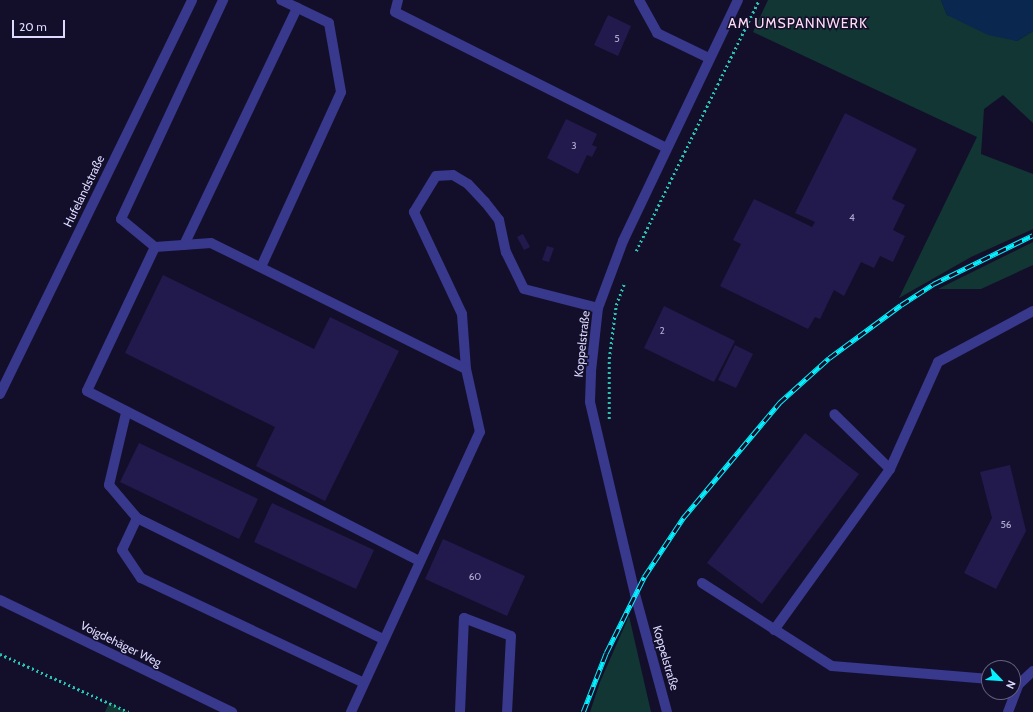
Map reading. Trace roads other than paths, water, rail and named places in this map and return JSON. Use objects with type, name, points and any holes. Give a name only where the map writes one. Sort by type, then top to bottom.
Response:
[{"type":"street","name":"Hufelandstraße","points":[[0,394],[192,0]]},
{"type":"street","points":[[224,0],[121,219],[155,247],[211,243],[466,369]]},
{"type":"street","points":[[261,267],[341,92],[329,23],[281,0]]},
{"type":"street","points":[[398,0],[395,12],[667,148]]},
{"type":"street","points":[[639,0],[657,32],[709,58]]},
{"type":"street","name":"Koppelstraße","points":[[668,712],[635,594],[590,402],[598,308],[622,241],[738,0]]},
{"type":"street","points":[[184,245],[297,8]]},
{"type":"street","points":[[351,712],[480,432],[466,369],[462,314],[414,212],[436,176],[453,175],[468,184],[499,220],[506,252],[524,290],[598,308]]},
{"type":"street","points":[[155,247],[87,391],[126,413],[420,561]]},
{"type":"street","points":[[774,630],[890,469],[938,362],[1033,312]]},
{"type":"street","points":[[126,413],[109,485],[137,518],[384,639]]},
{"type":"street","points":[[834,414],[890,469]]},
{"type":"street","points":[[137,518],[122,550],[141,578],[364,683]]},
{"type":"street","points":[[702,583],[832,666],[981,678]]},
{"type":"street","name":"Voigdehäger Weg","points":[[0,600],[232,712]]},
{"type":"street","points":[[460,712],[464,618],[511,636],[507,712]]},
{"type":"street","points":[[1021,679],[1033,671]]},
{"type":"street","points":[[1008,712],[1011,700]]},
{"type":"water","points":[[941,0],[1033,0],[1033,31],[1017,41],[988,35],[947,15]]},
{"type":"railway","points":[[583,712],[606,653],[644,577],[683,518],[779,403],[829,358],[901,305],[933,284],[1033,235]]},
{"type":"district","name":"AM UMSPANNWERK","points":[[798,23]]}]
